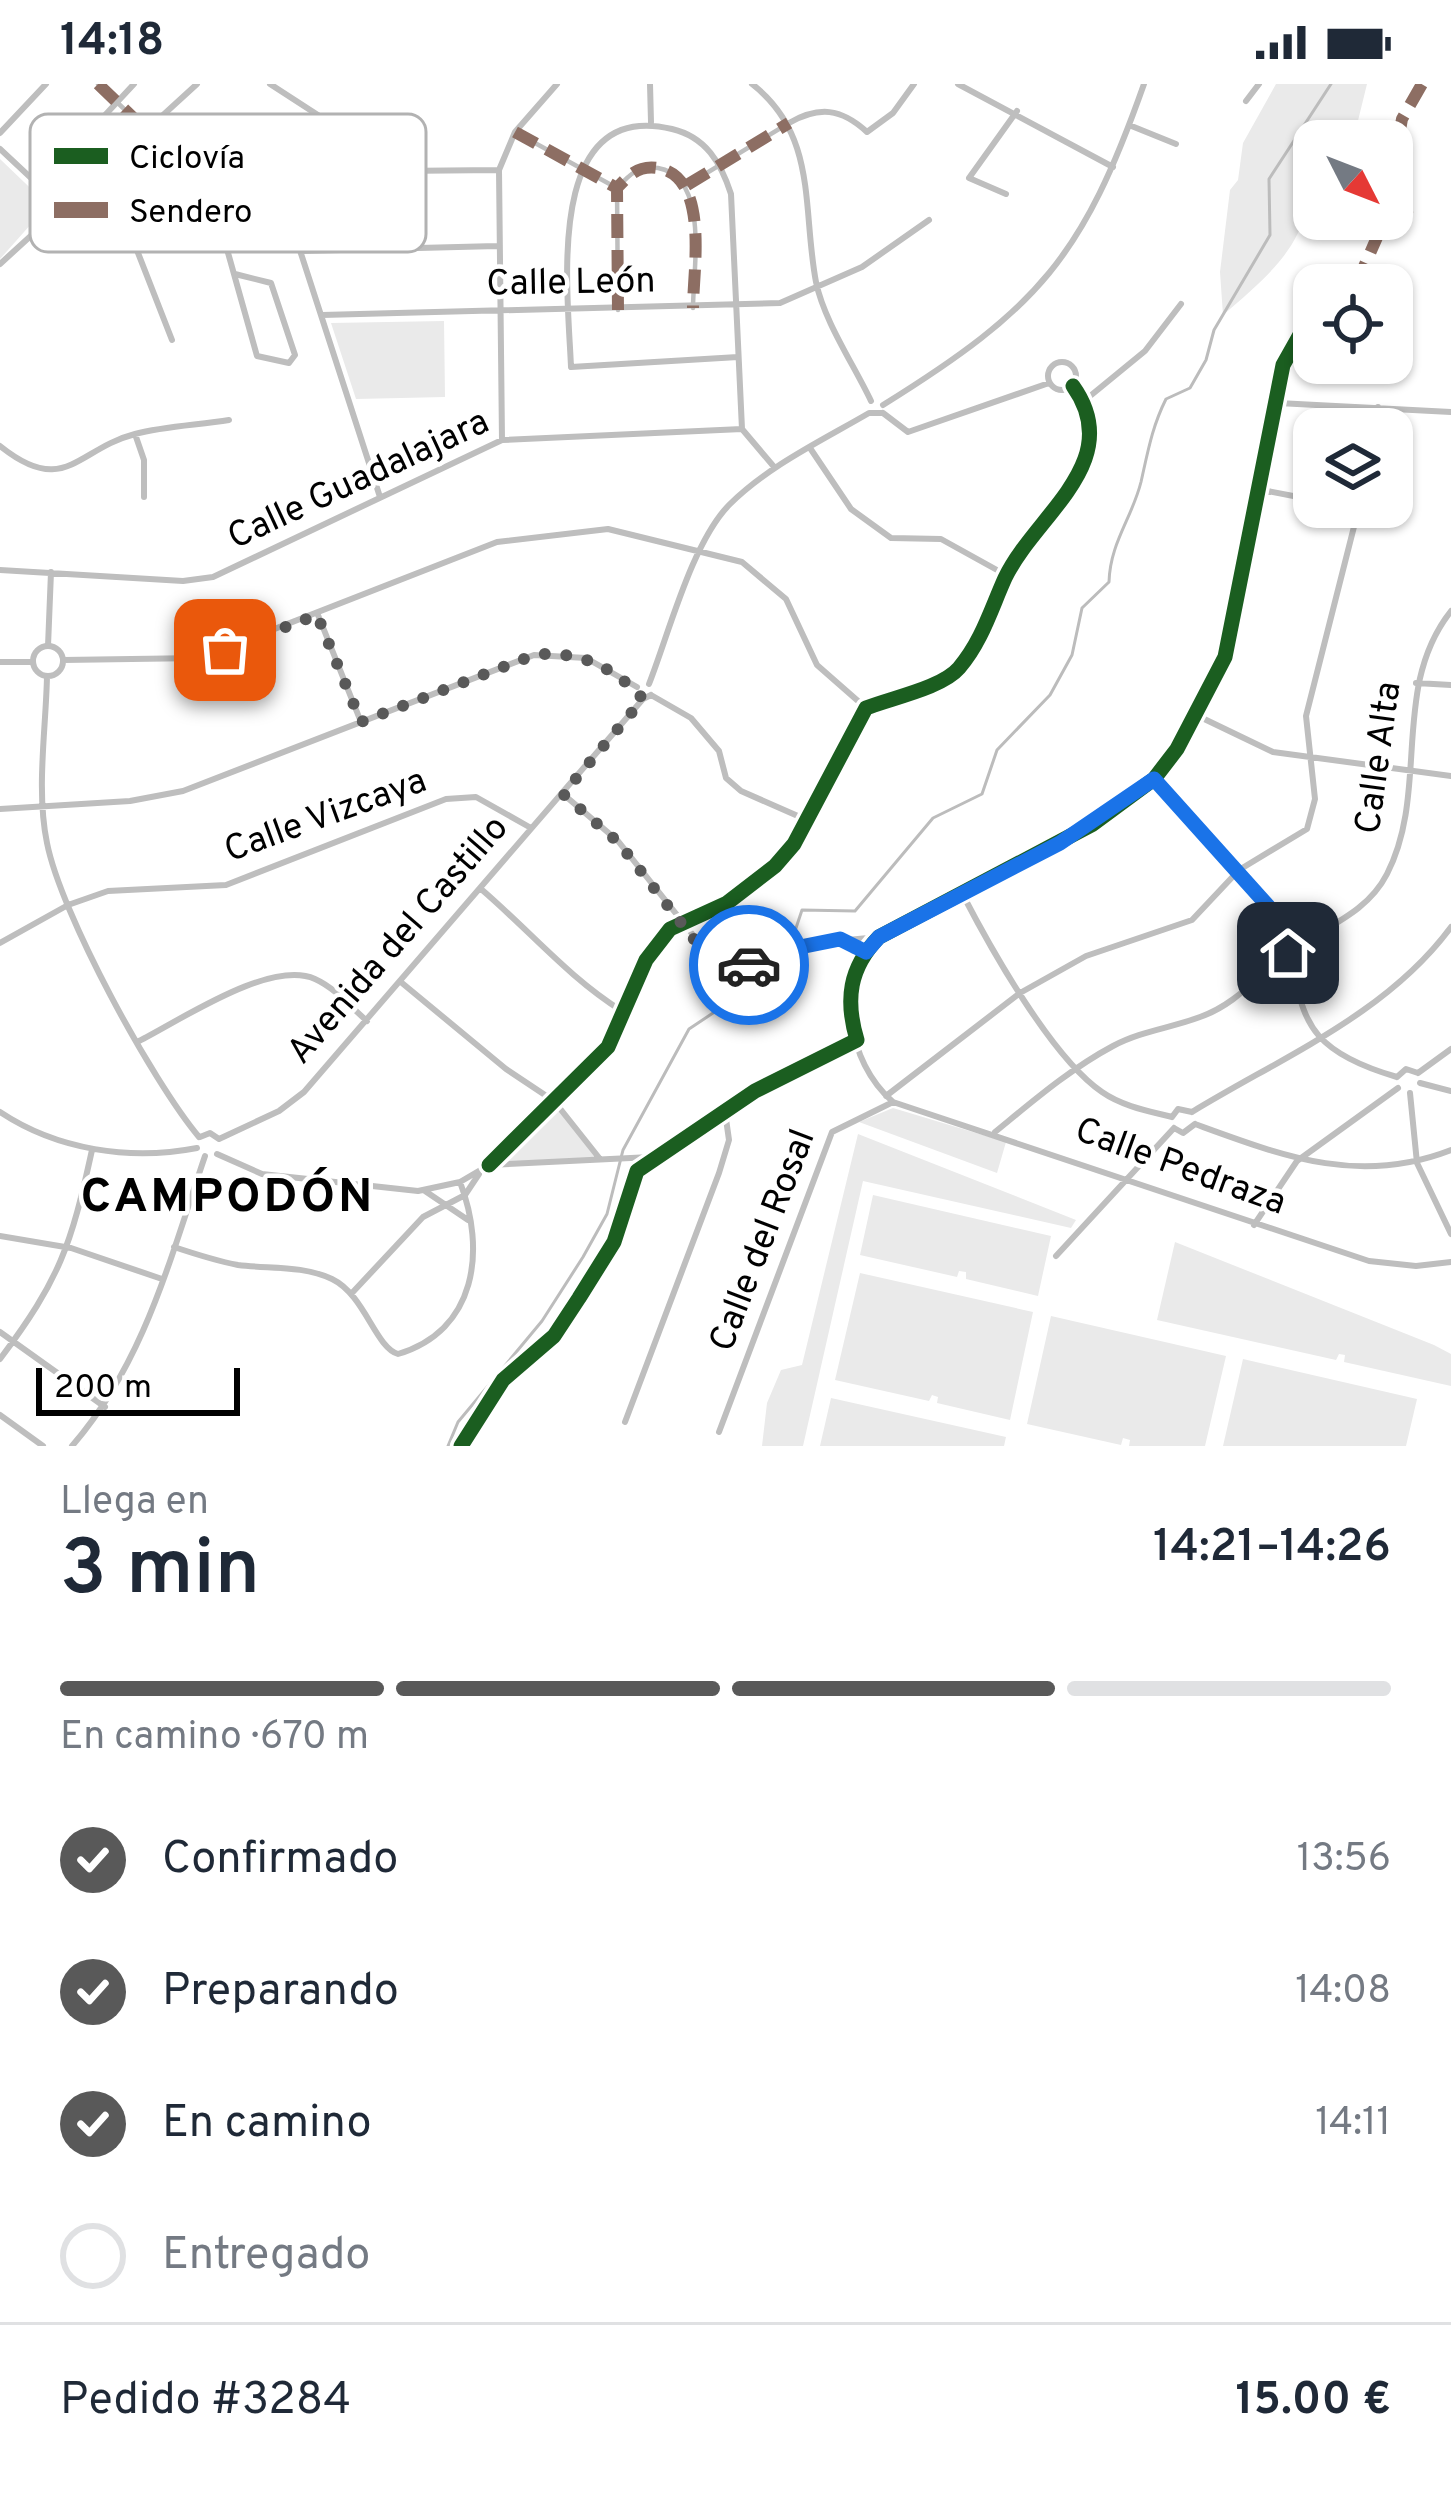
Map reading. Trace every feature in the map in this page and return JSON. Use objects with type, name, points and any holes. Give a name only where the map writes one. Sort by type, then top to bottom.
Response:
[{"type":"street","points":[[0,134],[46,84]]},
{"type":"street","points":[[98,84],[129,114]]},
{"type":"street","points":[[106,114],[134,84]]},
{"type":"street","points":[[161,114],[197,84]]},
{"type":"street","points":[[270,84],[316,114]]},
{"type":"street","points":[[502,440],[499,170],[515,132],[557,84]]},
{"type":"street","points":[[650,84],[651,124]]},
{"type":"street","points":[[752,84],[789,123],[806,170],[816,286],[872,401],[908,432],[1049,383]]},
{"type":"street","points":[[687,185],[810,111],[832,111],[851,118],[867,132],[893,113],[914,84]]},
{"type":"street","points":[[958,84],[1017,111],[1114,167]]},
{"type":"street","points":[[647,697],[702,549],[726,508],[775,468],[883,409],[961,356],[1027,301],[1092,217],[1144,84]]},
{"type":"street","points":[[1246,101],[1259,84]]},
{"type":"street","points":[[1006,194],[969,178],[1017,111]]},
{"type":"street","points":[[738,357],[571,367],[571,193],[597,148],[621,130],[651,124],[681,131],[722,165],[731,194],[742,429],[775,468]]},
{"type":"street","points":[[1129,125],[1176,143]]},
{"type":"street","points":[[515,132],[617,188]]},
{"type":"street","points":[[0,149],[30,177]]},
{"type":"street","points":[[618,310],[617,188],[633,171],[653,167],[687,185],[692,208],[693,308]]},
{"type":"street","points":[[426,171],[499,170]]},
{"type":"street","name":"Calle León","points":[[322,315],[780,303],[862,267],[929,220]]},
{"type":"street","points":[[0,264],[30,235]]},
{"type":"street","points":[[426,248],[497,246]]},
{"type":"street","points":[[138,252],[172,340]]},
{"type":"street","points":[[228,252],[257,356],[289,363],[295,355],[271,283],[235,274]]},
{"type":"street","points":[[302,252],[380,498]]},
{"type":"street","points":[[1084,401],[1145,350],[1181,304]]},
{"type":"street","points":[[1063,362],[1076,374],[1073,386],[1060,391],[1049,383],[1048,371],[1063,362]]},
{"type":"street","points":[[890,1099],[857,1040],[849,1001],[862,947],[1093,824],[1154,779],[1198,716],[1225,658],[1262,490],[1281,372]]},
{"type":"street","points":[[423,1217],[465,1195],[486,1167],[608,1047],[646,960],[681,922],[751,887],[784,855],[866,708],[956,672],[993,615],[1006,575],[1085,468],[1090,434],[1084,401],[1073,386]]},
{"type":"street","points":[[869,413],[872,401]]},
{"type":"street","points":[[1278,403],[1451,412]]},
{"type":"street","points":[[0,446],[46,470],[65,470],[135,434],[229,420]]},
{"type":"street","name":"Calle Guadalajara","points":[[0,570],[183,581],[213,577],[502,440],[742,429]]},
{"type":"street","points":[[135,434],[144,460],[144,497]]},
{"type":"street","points":[[810,448],[851,509],[891,538],[941,539],[1006,575]]},
{"type":"street","points":[[1262,490],[1293,496]]},
{"type":"street","points":[[1309,759],[1306,716],[1353,528]]},
{"type":"street","points":[[51,572],[48,646],[63,660],[200,658],[497,542],[563,530],[608,529],[742,562],[786,599],[818,665],[866,708]]},
{"type":"street","name":"Calle Alta","points":[[995,1132],[1076,1066],[1119,1042],[1229,1004],[1288,953],[1346,919],[1386,876],[1398,845],[1416,683],[1428,645],[1451,611]]},
{"type":"street","points":[[317,615],[361,722]]},
{"type":"street","points":[[32,662],[38,650],[48,646]]},
{"type":"street","points":[[0,809],[171,794],[534,655],[558,652],[586,658],[647,697],[692,718],[718,751],[726,778],[741,791],[807,820]]},
{"type":"street","points":[[47,676],[57,673],[63,660]]},
{"type":"street","points":[[0,662],[32,662],[47,676],[46,839],[68,905],[149,1062],[172,1105],[200,1137]]},
{"type":"street","points":[[637,687],[649,683]]},
{"type":"street","points":[[1416,683],[1451,685]]},
{"type":"street","name":"Avenida del Castillo","points":[[219,1139],[288,1106],[402,983],[647,697]]},
{"type":"street","points":[[1198,716],[1273,752],[1408,774],[1451,776]]},
{"type":"street","name":"Calle del Rosal","points":[[719,1432],[832,1132],[890,1099],[1020,993],[1086,956],[1192,920],[1239,870],[1271,855],[1307,829],[1315,799],[1309,759]]},
{"type":"street","points":[[1154,779],[1268,906],[1288,953],[1294,992],[1319,1039],[1356,1065],[1396,1077]]},
{"type":"street","points":[[563,794],[618,842],[704,952],[727,965],[756,964],[780,951],[840,939],[862,947]]},
{"type":"street","name":"Calle Vizcaya","points":[[0,943],[68,905],[129,887],[226,885],[446,799],[476,797],[531,828]]},
{"type":"street","points":[[481,889],[550,947],[576,982],[623,1012]]},
{"type":"street","points":[[963,895],[1020,993],[1076,1066],[1101,1091],[1172,1117]]},
{"type":"street","points":[[1192,1112],[1319,1039],[1407,976],[1451,927]]},
{"type":"street","points":[[139,1041],[266,977],[292,973],[315,979],[368,1021]]},
{"type":"street","points":[[402,983],[506,1069],[554,1101],[601,1160]]},
{"type":"street","points":[[206,1156],[217,1154],[262,1174],[423,1190],[460,1182],[486,1167],[633,1159],[670,1151],[755,1090],[857,1040]]},
{"type":"street","points":[[1451,1048],[1410,1093],[1417,1163],[1451,1234]]},
{"type":"street","points":[[1396,1077],[1406,1069],[1451,1090]]},
{"type":"street","points":[[1396,1077],[1398,1088]]},
{"type":"street","points":[[1398,1088],[1410,1093]]},
{"type":"street","points":[[1254,1225],[1297,1161],[1398,1088]]},
{"type":"street","name":"Calle Pedraza","points":[[890,1099],[1369,1261],[1416,1266],[1451,1262]]},
{"type":"street","points":[[1172,1117],[1184,1108],[1192,1112],[1195,1124]]},
{"type":"street","points":[[0,1112],[26,1128],[92,1150],[150,1155],[197,1148]]},
{"type":"street","points":[[625,1422],[719,1173],[729,1140],[725,1112]]},
{"type":"street","points":[[1172,1117],[1174,1128]]},
{"type":"street","points":[[1195,1124],[1297,1161],[1381,1170],[1451,1150]]},
{"type":"street","points":[[1174,1128],[1188,1132],[1195,1124]]},
{"type":"street","points":[[1056,1256],[1174,1128]]},
{"type":"street","points":[[200,1137],[210,1133],[219,1139],[217,1154]]},
{"type":"street","points":[[197,1148],[200,1137]]},
{"type":"street","points":[[197,1148],[206,1156]]},
{"type":"street","points":[[0,1359],[70,1247],[92,1150]]},
{"type":"street","points":[[72,1446],[105,1407],[143,1340],[206,1156]]},
{"type":"street","points":[[174,1247],[235,1264],[316,1274],[352,1293],[376,1324],[384,1346],[398,1354],[429,1342],[467,1298],[475,1268],[460,1182]]},
{"type":"street","points":[[352,1293],[423,1217],[442,1187]]},
{"type":"street","points":[[423,1190],[470,1223]]},
{"type":"street","points":[[0,1236],[70,1247],[162,1279]]},
{"type":"street","points":[[0,1332],[105,1407]]},
{"type":"street","points":[[0,1415],[43,1446]]},
{"type":"shaded area","points":[[1276,84],[1367,84],[1358,120],[1293,120],[1294,240],[1266,276],[1223,315],[1220,272],[1230,190],[1238,180],[1243,143]]},
{"type":"shaded area","points":[[0,159],[30,188],[30,225],[0,259]]},
{"type":"shaded area","points":[[444,321],[445,397],[356,399],[331,323]]},
{"type":"shaded area","points":[[554,1101],[601,1160],[489,1165]]},
{"type":"shaded area","points":[[893,1108],[1006,1142],[997,1173],[859,1122]]},
{"type":"shaded area","points":[[858,1134],[1076,1220],[1071,1228],[863,1181],[803,1446],[762,1446],[767,1403],[781,1370],[802,1365]]},
{"type":"shaded area","points":[[873,1195],[1051,1236],[1038,1296],[966,1279],[966,1272],[959,1271],[957,1277],[860,1255]]},
{"type":"shaded area","points":[[1175,1242],[1434,1345],[1451,1354],[1451,1386],[1344,1362],[1345,1355],[1339,1354],[1336,1360],[1157,1320]]},
{"type":"shaded area","points":[[860,1273],[1033,1312],[1010,1420],[937,1403],[938,1397],[932,1395],[929,1401],[835,1380]]},
{"type":"shaded area","points":[[1051,1316],[1226,1356],[1205,1446],[1129,1446],[1130,1440],[1123,1438],[1121,1445],[1027,1424]]},
{"type":"shaded area","points":[[1243,1359],[1417,1399],[1406,1446],[1223,1446]]},
{"type":"shaded area","points":[[831,1398],[1006,1437],[1004,1446],[820,1446]]},
{"type":"waterway","points":[[448,1446],[458,1422],[542,1321],[583,1257],[607,1214],[623,1150],[689,1029],[728,1003],[739,1003],[782,970],[802,910],[855,911],[933,818],[982,794],[997,750],[1050,695],[1072,655],[1082,608],[1109,582],[1113,555],[1137,495],[1161,409],[1166,399],[1190,388],[1206,360],[1214,330],[1270,235],[1269,179],[1331,84]]},
{"type":"marked path","points":[[98,84],[129,114]]},
{"type":"marked path","points":[[1402,120],[1422,84]]},
{"type":"marked path","points":[[687,185],[789,123]]},
{"type":"marked path","points":[[515,132],[617,188]]},
{"type":"marked path","points":[[618,310],[617,188],[635,172],[651,167],[674,175],[692,206],[693,308]]},
{"type":"marked path","points":[[1365,264],[1376,240]]},
{"type":"cycle path","points":[[461,1446],[503,1380],[554,1336],[579,1298],[614,1242],[637,1171],[755,1091],[857,1040],[852,985],[861,961],[879,937],[1093,824],[1154,779],[1177,749],[1225,657],[1283,365],[1293,347]]},
{"type":"cycle path","points":[[489,1165],[608,1047],[646,960],[670,929],[727,903],[775,866],[794,844],[866,708],[941,681],[967,658],[1005,578],[1083,464],[1089,439],[1087,413],[1073,386]]},
{"type":"way so far","points":[[225,650],[317,615],[361,722],[534,655],[558,652],[586,658],[637,687],[643,699],[563,794],[618,842],[704,952],[727,965],[749,965]]},
{"type":"district","name":"CAMPODÓN","points":[[228,1199]]},
{"type":"route","points":[[749,965],[780,951],[840,939],[866,952],[879,937],[1093,824],[1154,779],[1268,906],[1288,953]]}]
